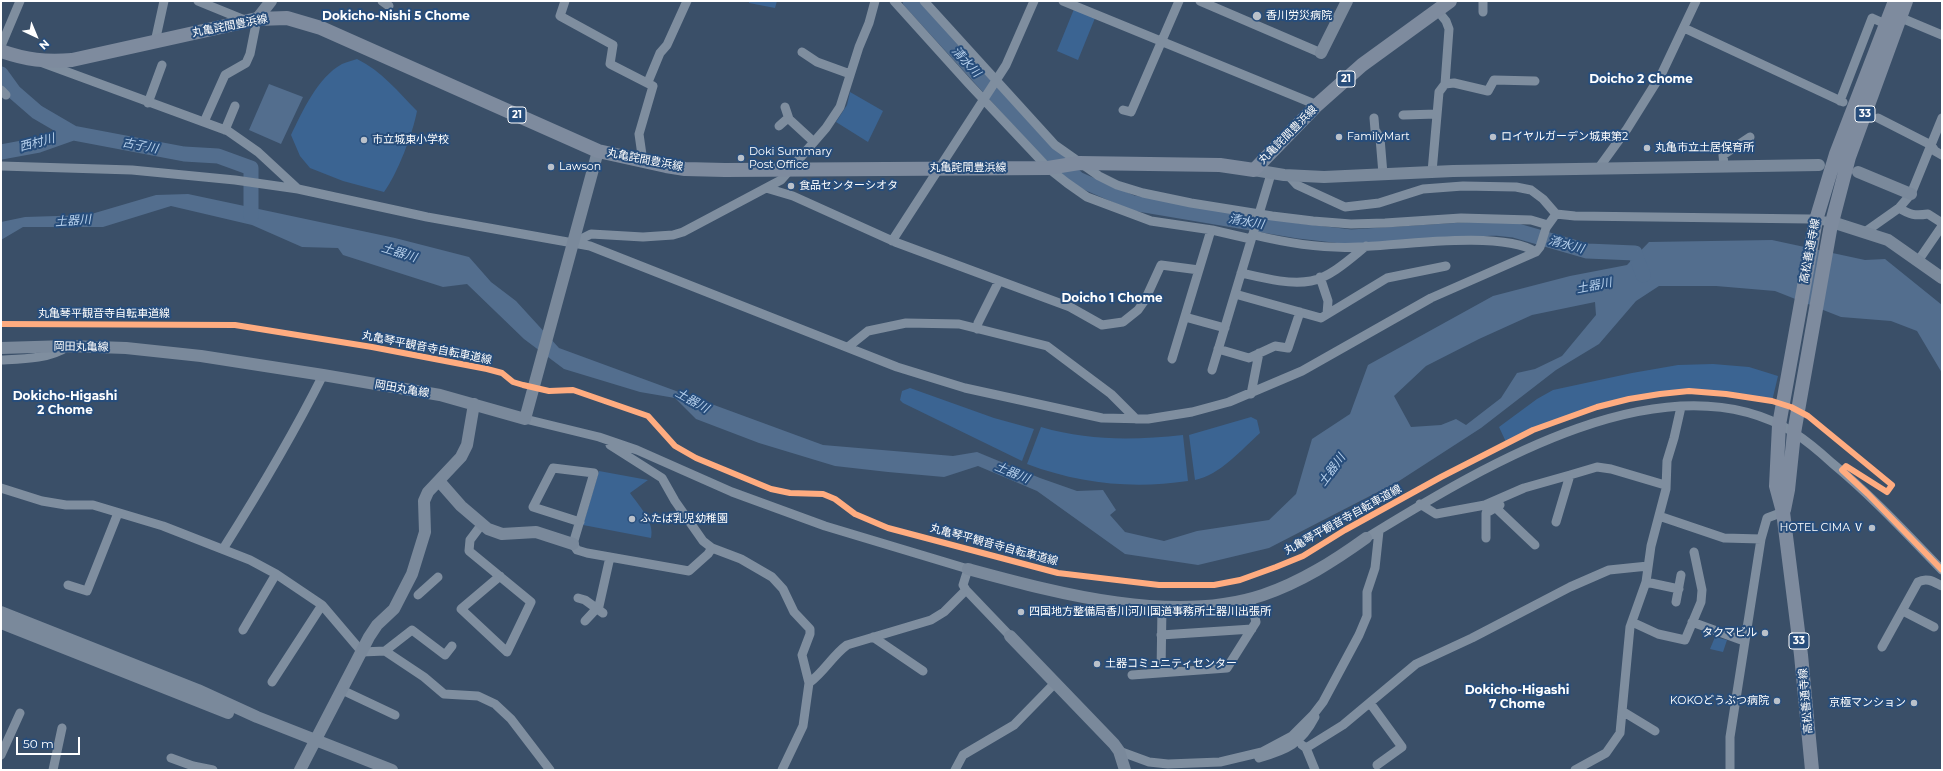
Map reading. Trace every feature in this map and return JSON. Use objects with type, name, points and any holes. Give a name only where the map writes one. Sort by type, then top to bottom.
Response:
[{"type":"main road","name":"丸亀詫間豊浜線","points":[[1,44],[36,61],[51,62],[72,60],[252,20],[287,18],[307,23],[598,151],[643,162],[685,169],[1049,167],[1078,163],[1220,165],[1254,170],[1317,105],[1362,65],[1450,1]]},
{"type":"main road","name":"高松善通寺線","points":[[1783,512],[1788,490],[1796,417],[1831,226],[1849,157],[1894,23],[1895,1]]},
{"type":"main road","name":"高松善通寺線","points":[[1812,770],[1801,655],[1783,512],[1776,486],[1780,421],[1814,224],[1836,154],[1894,23],[1906,1]]},
{"type":"street","points":[[1,44],[20,1]]},
{"type":"street","points":[[155,42],[164,1]]},
{"type":"street","points":[[198,1],[252,20]]},
{"type":"street","points":[[204,122],[225,75],[246,63],[250,54],[252,20],[271,1]]},
{"type":"street","points":[[565,1],[560,16],[613,45],[610,64],[648,82],[653,86],[639,134],[643,162]]},
{"type":"street","points":[[648,82],[660,53],[667,45],[687,1]]},
{"type":"street","points":[[571,249],[592,234],[643,237],[673,235],[683,232],[781,180],[835,116],[869,23],[875,1]]},
{"type":"street","points":[[894,1],[1049,167],[1087,197],[1105,204],[1151,220],[1252,237],[1305,244],[1366,246],[1456,241],[1500,241],[1538,250]]},
{"type":"street","points":[[924,1],[1055,145],[1078,163],[1117,185],[1143,193],[1260,215],[1351,224],[1461,218],[1531,220],[1547,226]]},
{"type":"street","points":[[892,241],[997,81],[1006,65],[1034,1]]},
{"type":"street","points":[[1063,1],[1317,105]]},
{"type":"street","points":[[1123,110],[1131,112],[1179,1]]},
{"type":"street","points":[[1200,1],[1321,53],[1347,1]]},
{"type":"street","points":[[1483,1],[1483,12]]},
{"type":"street","points":[[1598,169],[1627,129],[1662,73],[1696,1]]},
{"type":"street","points":[[1432,172],[1439,92],[1445,84],[1449,29],[1446,21],[1437,10]]},
{"type":"street","points":[[1684,28],[1842,102],[1872,18],[1942,35]]},
{"type":"street","points":[[802,52],[817,62],[850,74]]},
{"type":"street","points":[[36,61],[225,130],[258,152],[298,190]]},
{"type":"street","points":[[148,103],[162,65]]},
{"type":"street","points":[[1445,84],[1454,83],[1488,90],[1494,80],[1535,81]]},
{"type":"street","points":[[225,130],[236,106]]},
{"type":"street","points":[[785,107],[788,118],[814,142]]},
{"type":"street","points":[[1403,114],[1437,114]]},
{"type":"street","points":[[779,126],[788,118]]},
{"type":"street","points":[[1374,118],[1375,130],[1385,138],[1383,174]]},
{"type":"street","points":[[1878,118],[1931,145],[1935,151],[1942,155]]},
{"type":"street","points":[[1865,232],[1899,208],[1911,194],[1942,118]]},
{"type":"street","points":[[1724,166],[1723,155],[1750,137]]},
{"type":"street","points":[[598,151],[525,416],[599,437],[637,450],[732,492],[826,526],[968,569],[1051,591],[1104,600],[1162,606],[1214,606],[1263,595],[1306,577],[1334,561],[1366,538],[1420,504],[1504,459],[1546,440],[1597,422],[1642,411],[1681,407],[1728,408],[1780,421],[1857,483],[1942,570]]},
{"type":"street","points":[[1254,170],[1271,174],[1324,176],[1453,171],[1819,164]]},
{"type":"street","points":[[1,166],[132,170],[235,180],[298,190],[571,249],[590,246],[897,366],[966,388],[1102,418],[1136,419],[1192,412],[1229,402],[1251,394],[1302,371],[1431,298],[1538,250],[1547,226],[1556,214]]},
{"type":"street","points":[[1453,171],[1466,186]]},
{"type":"street","points":[[1858,172],[1911,194]]},
{"type":"street","points":[[1212,370],[1260,215],[1271,174]]},
{"type":"street","points":[[1288,175],[1297,185],[1345,207],[1379,203],[1423,189],[1466,186],[1516,187],[1531,190],[1543,199],[1556,214],[1623,218],[1660,217],[1831,226],[1865,232],[1888,240],[1942,278]]},
{"type":"street","points":[[766,188],[800,199],[892,241],[1070,307],[1102,325],[1123,322],[1138,310],[1145,300],[1161,265],[1199,270]]},
{"type":"street","points":[[1899,208],[1909,215],[1916,216],[1928,214],[1942,223]]},
{"type":"street","points":[[1918,261],[1942,226]]},
{"type":"street","points":[[1172,359],[1211,230]]},
{"type":"street","points":[[1241,273],[1262,278],[1288,281],[1312,281],[1330,273],[1366,246]]},
{"type":"street","points":[[1235,294],[1321,318],[1387,278],[1446,266]]},
{"type":"street","points":[[1320,277],[1328,301],[1327,314]]},
{"type":"street","points":[[977,328],[978,323],[999,281]]},
{"type":"street","points":[[1218,349],[1249,358],[1274,346],[1288,348],[1300,312]]},
{"type":"street","points":[[1185,317],[1224,328]]},
{"type":"street","points":[[848,347],[868,331],[906,323],[959,324],[977,328],[1047,346],[1111,394],[1136,419]]},
{"type":"street","points":[[1,360],[26,358],[60,352],[68,346]]},
{"type":"street","name":"岡田丸亀線","points":[[1,348],[68,346],[164,351],[323,375],[440,395],[525,416]]},
{"type":"street","points":[[1251,394],[1260,353]]},
{"type":"street","points":[[223,549],[259,492],[301,419],[323,375]]},
{"type":"street","points":[[300,770],[315,745],[362,652],[378,625],[394,609],[412,574],[424,532],[424,501],[428,492],[453,467],[467,445],[474,404]]},
{"type":"street","points":[[1575,770],[1606,753],[1616,742],[1620,733],[1626,665],[1632,622],[1646,582],[1648,566],[1666,489],[1667,461],[1681,407]]},
{"type":"street","points":[[599,437],[662,478],[675,501],[699,535],[712,548],[741,559],[763,571],[776,581],[783,590],[794,612],[810,629],[810,634],[802,654],[809,683],[803,726],[782,770]]},
{"type":"street","points":[[1420,504],[1436,514],[1485,505],[1524,488],[1597,467],[1611,469],[1665,485]]},
{"type":"street","points":[[573,544],[580,522],[594,473],[552,468],[533,508],[580,522]]},
{"type":"street","points":[[1556,522],[1570,474]]},
{"type":"street","points":[[439,481],[462,506],[482,524],[488,529],[502,534],[536,532],[573,544],[577,550],[587,553],[689,571],[708,554],[712,548]]},
{"type":"street","points":[[1,488],[42,501],[66,505],[93,505],[163,526],[250,560],[276,574],[322,605],[362,652]]},
{"type":"street","points":[[1486,538],[1486,513],[1501,504],[1504,496]]},
{"type":"street","points":[[1496,508],[1536,544]]},
{"type":"street","points":[[1730,770],[1730,737],[1761,540],[1767,518],[1783,512]]},
{"type":"street","points":[[68,585],[87,591],[118,513]]},
{"type":"street","points":[[1659,516],[1724,538],[1761,540]]},
{"type":"street","points":[[482,524],[470,540],[469,551],[500,576],[531,602],[507,652],[461,608],[500,576]]},
{"type":"street","points":[[1244,758],[1258,758],[1277,753],[1292,746],[1310,726],[1359,635],[1367,616],[1368,592],[1375,568],[1379,531]]},
{"type":"street","points":[[1632,622],[1658,634],[1685,640],[1700,602],[1702,590],[1694,552]]},
{"type":"street","points":[[600,611],[599,606],[610,557]]},
{"type":"street","points":[[1306,748],[1343,725],[1416,664],[1472,638],[1570,587],[1609,570],[1648,566]]},
{"type":"street","points":[[968,569],[964,585],[966,590],[1119,751],[1125,770]]},
{"type":"street","points":[[243,630],[276,574]]},
{"type":"street","points":[[1676,602],[1682,575]]},
{"type":"street","points":[[407,584],[420,598],[438,577]]},
{"type":"street","points":[[1882,647],[1918,582],[1923,579],[1928,579],[1942,586]]},
{"type":"street","points":[[1646,582],[1679,589]]},
{"type":"street","points":[[809,683],[829,665],[836,653],[847,645],[930,620],[944,612],[966,590]]},
{"type":"street","points":[[578,598],[584,600],[600,611]]},
{"type":"street","points":[[1132,675],[1227,668],[1256,622],[1250,599]]},
{"type":"street","points":[[272,682],[322,605]]},
{"type":"street","points":[[1160,673],[1162,606]]},
{"type":"street","points":[[585,621],[600,611]]},
{"type":"street","points":[[1903,611],[1934,628]]},
{"type":"street","points":[[1,612],[198,690],[370,770]]},
{"type":"street","points":[[1692,622],[1744,641]]},
{"type":"street","points":[[1,623],[190,697],[253,725],[392,770]]},
{"type":"street","points":[[1161,635],[1252,629]]},
{"type":"street","points":[[362,652],[385,651],[412,630],[446,655],[452,646]]},
{"type":"street","points":[[873,637],[922,671]]},
{"type":"street","points":[[385,651],[424,677],[444,694],[478,696],[495,704],[511,719],[550,770]]},
{"type":"street","points":[[955,770],[963,755],[1014,725],[1055,683]]},
{"type":"street","points":[[342,690],[395,715]]},
{"type":"street","points":[[1119,751],[1149,762],[1168,764],[1220,762],[1244,758],[1262,752],[1292,736],[1313,715],[1323,702]]},
{"type":"street","points":[[1370,703],[1402,747],[1377,765]]},
{"type":"street","points":[[1622,711],[1655,731]]},
{"type":"street","points":[[1,755],[20,713]]},
{"type":"street","points":[[54,770],[62,728]]},
{"type":"street","points":[[1298,741],[1306,748],[1314,770]]},
{"type":"street","points":[[171,758],[213,770]]},
{"type":"shaded area","points":[[749,1],[777,1],[775,8],[749,3]]},
{"type":"shaded area","points":[[1074,9],[1095,18],[1078,60],[1057,51]]},
{"type":"shaded area","points":[[357,59],[382,76],[417,111],[404,153],[389,185],[384,192],[343,181],[310,168],[300,156],[291,135],[300,116],[325,77],[342,64]]},
{"type":"shaded area","points":[[850,92],[883,111],[868,142],[836,122],[847,105]]},
{"type":"shaded area","points":[[1713,364],[1749,367],[1778,376],[1772,401],[1711,392],[1668,392],[1621,400],[1596,407],[1572,415],[1506,442],[1499,427],[1537,399],[1553,390],[1678,365]]},
{"type":"shaded area","points":[[910,388],[994,418],[1034,429],[1022,461],[903,403],[900,400],[902,391]]},
{"type":"shaded area","points":[[1251,417],[1257,420],[1260,433],[1222,467],[1213,473],[1195,480],[1189,435]]},
{"type":"shaded area","points":[[1041,427],[1059,432],[1094,437],[1147,438],[1183,435],[1188,481],[1147,485],[1107,483],[1067,476],[1027,464]]},
{"type":"shaded area","points":[[599,471],[648,480],[630,493],[642,509],[651,526],[651,538],[583,525]]},
{"type":"shaded area","points":[[1715,637],[1727,640],[1723,652],[1710,649]]},
{"type":"water","points":[[269,84],[303,97],[281,144],[249,130]]},
{"type":"water","name":"土器川","points":[[188,194],[395,238],[469,257],[491,282],[516,301],[559,348],[823,445],[953,456],[977,452],[1040,478],[1077,491],[1103,490],[1116,510],[1110,515],[1125,532],[1164,541],[1197,531],[1269,520],[1296,494],[1312,439],[1350,414],[1368,365],[1493,296],[1570,276],[1627,265],[1649,242],[1772,240],[1865,260],[1885,259],[1942,305],[1942,373],[1917,331],[1891,321],[1841,317],[1775,291],[1716,286],[1659,286],[1636,301],[1599,344],[1556,370],[1481,428],[1399,481],[1269,548],[1198,565],[1125,554],[1037,491],[978,466],[944,477],[888,472],[835,466],[759,443],[696,419],[675,398],[640,392],[564,369],[524,339],[467,284],[443,287],[343,255],[338,248],[302,247],[252,225],[171,206],[103,227],[23,227],[1,240],[1,222],[25,217],[88,215],[156,195]],"holes":[[[1595,302],[1596,315],[1562,356],[1535,369],[1517,373],[1501,398],[1466,425],[1456,419],[1441,425],[1411,427],[1394,396],[1426,366],[1479,339],[1532,315]]]},
{"type":"waterway","name":"清水川","points":[[910,1],[1044,148],[1078,179],[1133,203],[1299,231],[1351,237],[1495,228],[1514,230],[1587,251],[1635,253],[1643,275]]},
{"type":"waterway","name":"古子川","points":[[1,74],[14,92],[37,112],[73,133],[184,154],[218,156],[251,168],[251,216]]},
{"type":"waterway","name":"西村川","points":[[1,152],[39,145],[73,133]]},
{"type":"cycle path","name":"丸亀琴平観音寺自転車道線","points":[[1,324],[235,325],[372,347],[487,369],[502,373],[513,382],[523,385],[549,391],[573,390],[648,416],[675,446],[696,458],[771,489],[790,493],[823,494],[835,499],[855,514],[888,528],[1058,573],[1159,585],[1214,585],[1240,580],[1276,567],[1303,556],[1345,530],[1441,477],[1533,430],[1597,407],[1629,399],[1689,391],[1726,394],[1772,401],[1791,407],[1808,416],[1892,485],[1887,492],[1846,466],[1842,470],[1868,494],[1942,570]]},
{"type":"place","name":"香川労災病院","points":[[1257,16]]},
{"type":"place","name":"FamilyMart","points":[[1339,137]]},
{"type":"place","name":"ロイヤルガーデン城東第2","points":[[1493,137]]},
{"type":"place","name":"市立城東小学校","points":[[364,140]]},
{"type":"place","name":"丸亀市立土居保育所","points":[[1647,148]]},
{"type":"place","name":"Doki Summary Post Office","points":[[741,158]]},
{"type":"place","name":"Lawson","points":[[551,167]]},
{"type":"place","name":"食品センターシオタ","points":[[791,186]]},
{"type":"place","name":"ふたば乳児幼稚園","points":[[632,519]]},
{"type":"place","name":"HOTEL CIMA Ⅴ","points":[[1872,528]]},
{"type":"place","name":"四国地方整備局香川河川国道事務所土器川出張所","points":[[1021,612]]},
{"type":"place","name":"タクマビル","points":[[1765,633]]},
{"type":"place","name":"土器コミュニティセンター","points":[[1097,664]]},
{"type":"place","name":"KOKOどうぶつ病院","points":[[1777,701]]},
{"type":"place","name":"京極マンション","points":[[1914,703]]},
{"type":"district","name":"Dokicho-Nishi 5 Chome","points":[[396,16]]},
{"type":"district","name":"Doicho 2 Chome","points":[[1641,79]]},
{"type":"district","name":"Doicho 1 Chome","points":[[1112,298]]},
{"type":"district","name":"Dokicho-Higashi 2 Chome","points":[[65,403]]},
{"type":"district","name":"Dokicho-Higashi 7 Chome","points":[[1517,697]]}]
